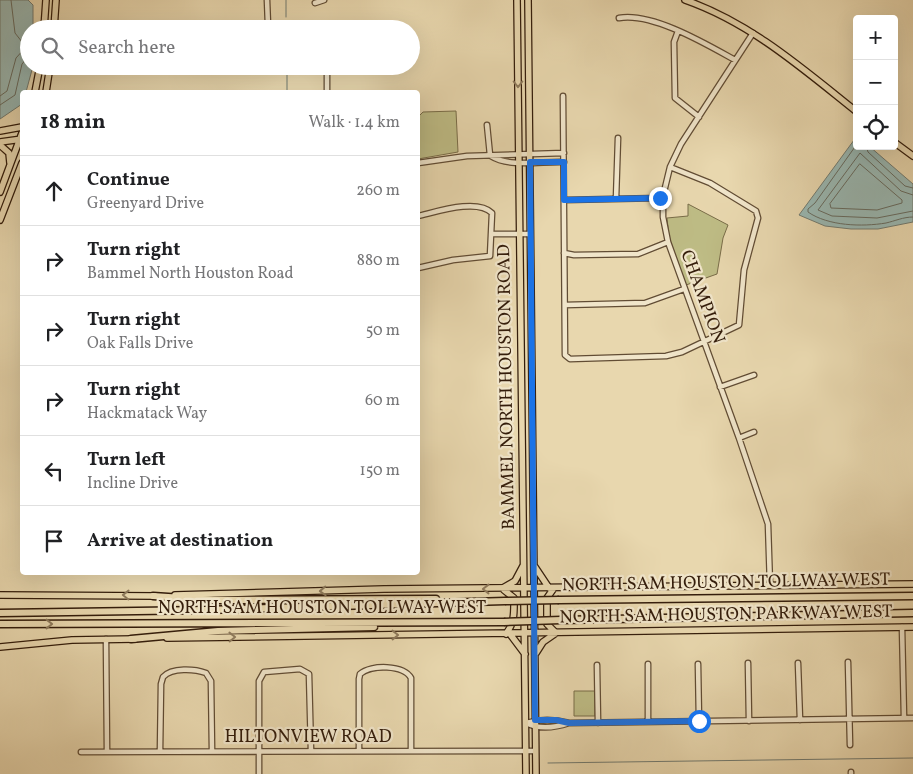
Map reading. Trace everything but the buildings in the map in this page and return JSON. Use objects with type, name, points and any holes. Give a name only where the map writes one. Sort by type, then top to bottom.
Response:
[{"type":"highway","points":[[153,596],[213,600],[407,597],[485,601]]},
{"type":"highway","name":"NORTH SAM HOUSTON TOLLWAY WEST","points":[[0,612],[205,610],[485,601],[913,596]]},
{"type":"highway","name":"NORTH SAM HOUSTON TOLLWAY WEST","points":[[0,624],[504,622],[913,613]]},
{"type":"highway","points":[[131,639],[218,630],[370,627],[433,622]]},
{"type":"main road","points":[[45,20],[46,0]]},
{"type":"main road","points":[[55,20],[56,0]]},
{"type":"main road","name":"BAMMEL NORTH HOUSTON ROAD","points":[[517,0],[526,774]]},
{"type":"main road","name":"BAMMEL NORTH HOUSTON ROAD","points":[[528,0],[536,774]]},
{"type":"main road","points":[[685,0],[752,33],[781,52],[853,109]]},
{"type":"main road","points":[[691,0],[698,5]]},
{"type":"main road","points":[[518,60],[528,60]]},
{"type":"main road","points":[[35,90],[38,75]]},
{"type":"main road","points":[[46,90],[49,75]]},
{"type":"main road","points":[[0,131],[20,128]]},
{"type":"main road","points":[[9,168],[9,153],[0,144],[20,138]]},
{"type":"main road","points":[[0,192],[20,142]]},
{"type":"main road","points":[[898,145],[913,156]]},
{"type":"main road","points":[[0,220],[20,169]]},
{"type":"main road","points":[[521,357],[531,358]]},
{"type":"main road","points":[[522,441],[533,441]]},
{"type":"main road","points":[[524,564],[515,581],[502,589],[514,598],[514,619],[508,634],[525,654]]},
{"type":"main road","points":[[534,566],[552,588],[546,598],[547,624],[556,633],[543,642],[535,654]]},
{"type":"main road","name":"NORTH SAM HOUSTON PARKWAY WEST","points":[[0,595],[153,596],[378,589],[913,584]]},
{"type":"main road","name":"NORTH SAM HOUSTON PARKWAY WEST","points":[[0,647],[47,641],[106,639],[913,627]]},
{"type":"street","points":[[268,0],[268,20]]},
{"type":"street","points":[[315,4],[324,0]]},
{"type":"street","points":[[619,18],[636,17],[678,31],[736,60]]},
{"type":"street","points":[[678,31],[674,42],[675,98],[699,117]]},
{"type":"street","name":"CHAMPION","points":[[752,33],[681,144],[670,167],[663,196],[663,217],[668,242],[684,289],[739,438],[768,524],[770,585]]},
{"type":"street","points":[[327,75],[328,90]]},
{"type":"street","points":[[563,96],[565,355],[570,359],[666,356],[682,352],[703,340],[739,325],[744,270],[758,218],[756,211],[710,183],[670,167]]},
{"type":"street","points":[[487,126],[490,155]]},
{"type":"street","points":[[616,199],[618,138]]},
{"type":"street","points":[[420,163],[447,157],[564,153]]},
{"type":"street","points":[[490,155],[498,160],[519,162],[564,162]]},
{"type":"street","points":[[564,200],[660,198],[663,196]]},
{"type":"street","points":[[420,216],[458,207],[484,208],[492,214],[490,256],[453,260],[420,268]]},
{"type":"street","points":[[492,234],[529,234]]},
{"type":"street","points":[[564,253],[574,255],[638,254],[668,242]]},
{"type":"street","points":[[565,305],[645,303],[684,289]]},
{"type":"street","points":[[720,387],[754,375]]},
{"type":"street","points":[[739,438],[754,432]]},
{"type":"street","points":[[902,627],[904,718]]},
{"type":"street","points":[[106,639],[106,752]]},
{"type":"street","points":[[848,662],[850,745]]},
{"type":"street","points":[[748,663],[749,721]]},
{"type":"street","points":[[798,663],[800,720]]},
{"type":"street","points":[[648,664],[648,722]]},
{"type":"street","points":[[698,664],[699,721]]},
{"type":"street","points":[[597,665],[598,723]]},
{"type":"street","points":[[359,751],[359,679],[364,671],[370,668],[401,668],[408,672],[412,686],[411,751]]},
{"type":"street","points":[[259,774],[259,681],[264,672],[300,670],[309,674],[310,751]]},
{"type":"street","points":[[160,752],[161,680],[168,672],[200,671],[206,673],[210,678],[212,752]]},
{"type":"street","points":[[526,723],[535,720],[598,723],[913,718]]},
{"type":"street","points":[[526,723],[535,728],[554,728],[569,723]]},
{"type":"street","name":"HILTONVIEW ROAD","points":[[81,752],[535,751]]},
{"type":"shaded area","points":[[456,111],[458,152],[420,159],[420,115],[423,112]]},
{"type":"shaded area","points":[[688,204],[728,225],[723,238],[717,274],[686,285],[669,237],[667,218],[688,216]]},
{"type":"shaded area","points":[[574,691],[595,691],[595,716],[574,716]]},
{"type":"water","points":[[0,0],[28,0],[33,5],[33,20],[20,20],[20,75],[31,75],[27,90],[20,90],[20,105],[0,119]]},
{"type":"water","points":[[853,141],[853,150],[874,150],[913,184],[913,222],[878,229],[851,229],[825,226],[799,215]]},
{"type":"waterway","points":[[286,0],[286,17]]},
{"type":"waterway","points":[[287,75],[287,90]]},
{"type":"waterway","points":[[548,763],[913,758]]},
{"type":"route","points":[[660,198],[564,200],[564,162],[530,162],[529,234],[535,589],[535,720],[556,720],[569,723],[699,721]]}]
